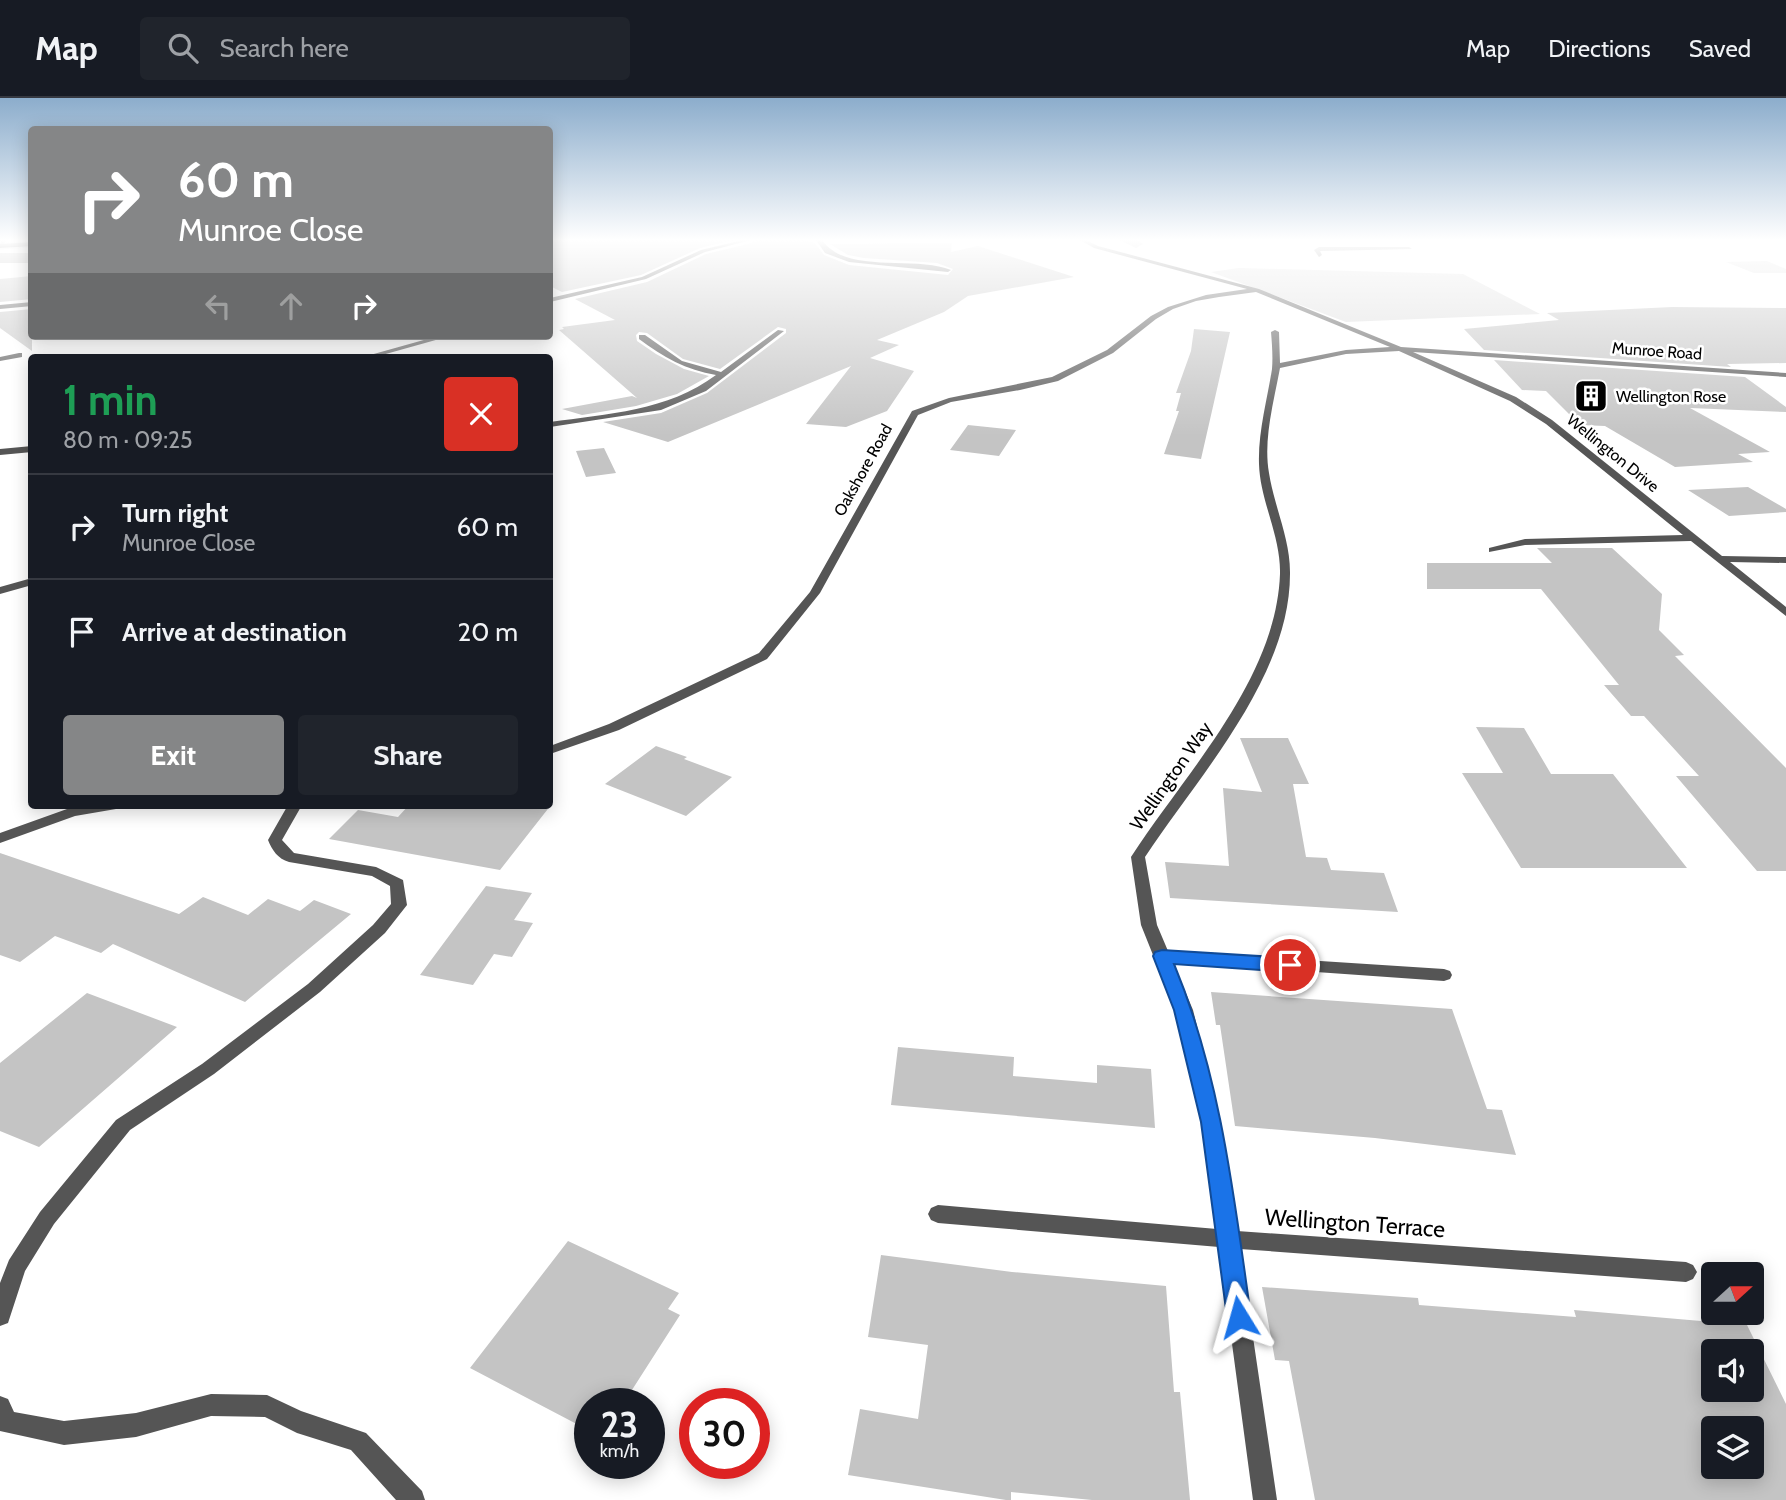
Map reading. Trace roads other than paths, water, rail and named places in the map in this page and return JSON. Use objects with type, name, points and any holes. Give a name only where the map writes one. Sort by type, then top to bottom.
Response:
[{"type":"street","name":"Oakshore Road","points":[[553,749],[614,727],[763,656],[816,593],[915,413],[927,406],[969,394],[1053,380],[1117,347],[1157,314],[1178,305]]},
{"type":"street","name":"Munroe Road","points":[[1294,305],[1400,349],[1786,375]]},
{"type":"street","points":[[553,425],[658,408],[703,389],[780,331]]},
{"type":"street","name":"Wellington Way","points":[[1265,1500],[1212,1122],[1184,1010],[1149,925],[1138,857],[1164,814],[1224,736],[1259,671],[1279,624],[1286,573],[1263,469],[1276,366],[1275,332]]},
{"type":"street","points":[[642,337],[682,365],[722,374]]},
{"type":"street","points":[[378,354],[431,340]]},
{"type":"street","points":[[1276,366],[1346,352],[1400,349]]},
{"type":"street","name":"Wellington Drive","points":[[1400,349],[1533,411],[1786,613]]},
{"type":"street","points":[[0,359],[19,355]]},
{"type":"street","points":[[0,452],[28,449]]},
{"type":"street","points":[[1493,550],[1525,542],[1694,538]]},
{"type":"street","points":[[1720,559],[1786,560]]},
{"type":"street","points":[[0,591],[28,582]]},
{"type":"street","points":[[0,838],[72,812],[91,809]]},
{"type":"street","points":[[0,1316],[16,1267],[47,1218],[123,1125],[208,1069],[314,988],[379,929],[399,905],[398,884],[376,872],[289,858],[275,840],[293,809]]},
{"type":"street","points":[[1162,956],[1444,975]]},
{"type":"street","name":"Wellington Terrace","points":[[938,1214],[1228,1239],[1686,1272]]},
{"type":"street","points":[[0,1407],[8,1422],[64,1433],[136,1426],[211,1405],[267,1406],[297,1421],[358,1441],[413,1500]]},
{"type":"place","name":"Wellington Rose","points":[[1591,396]]}]
